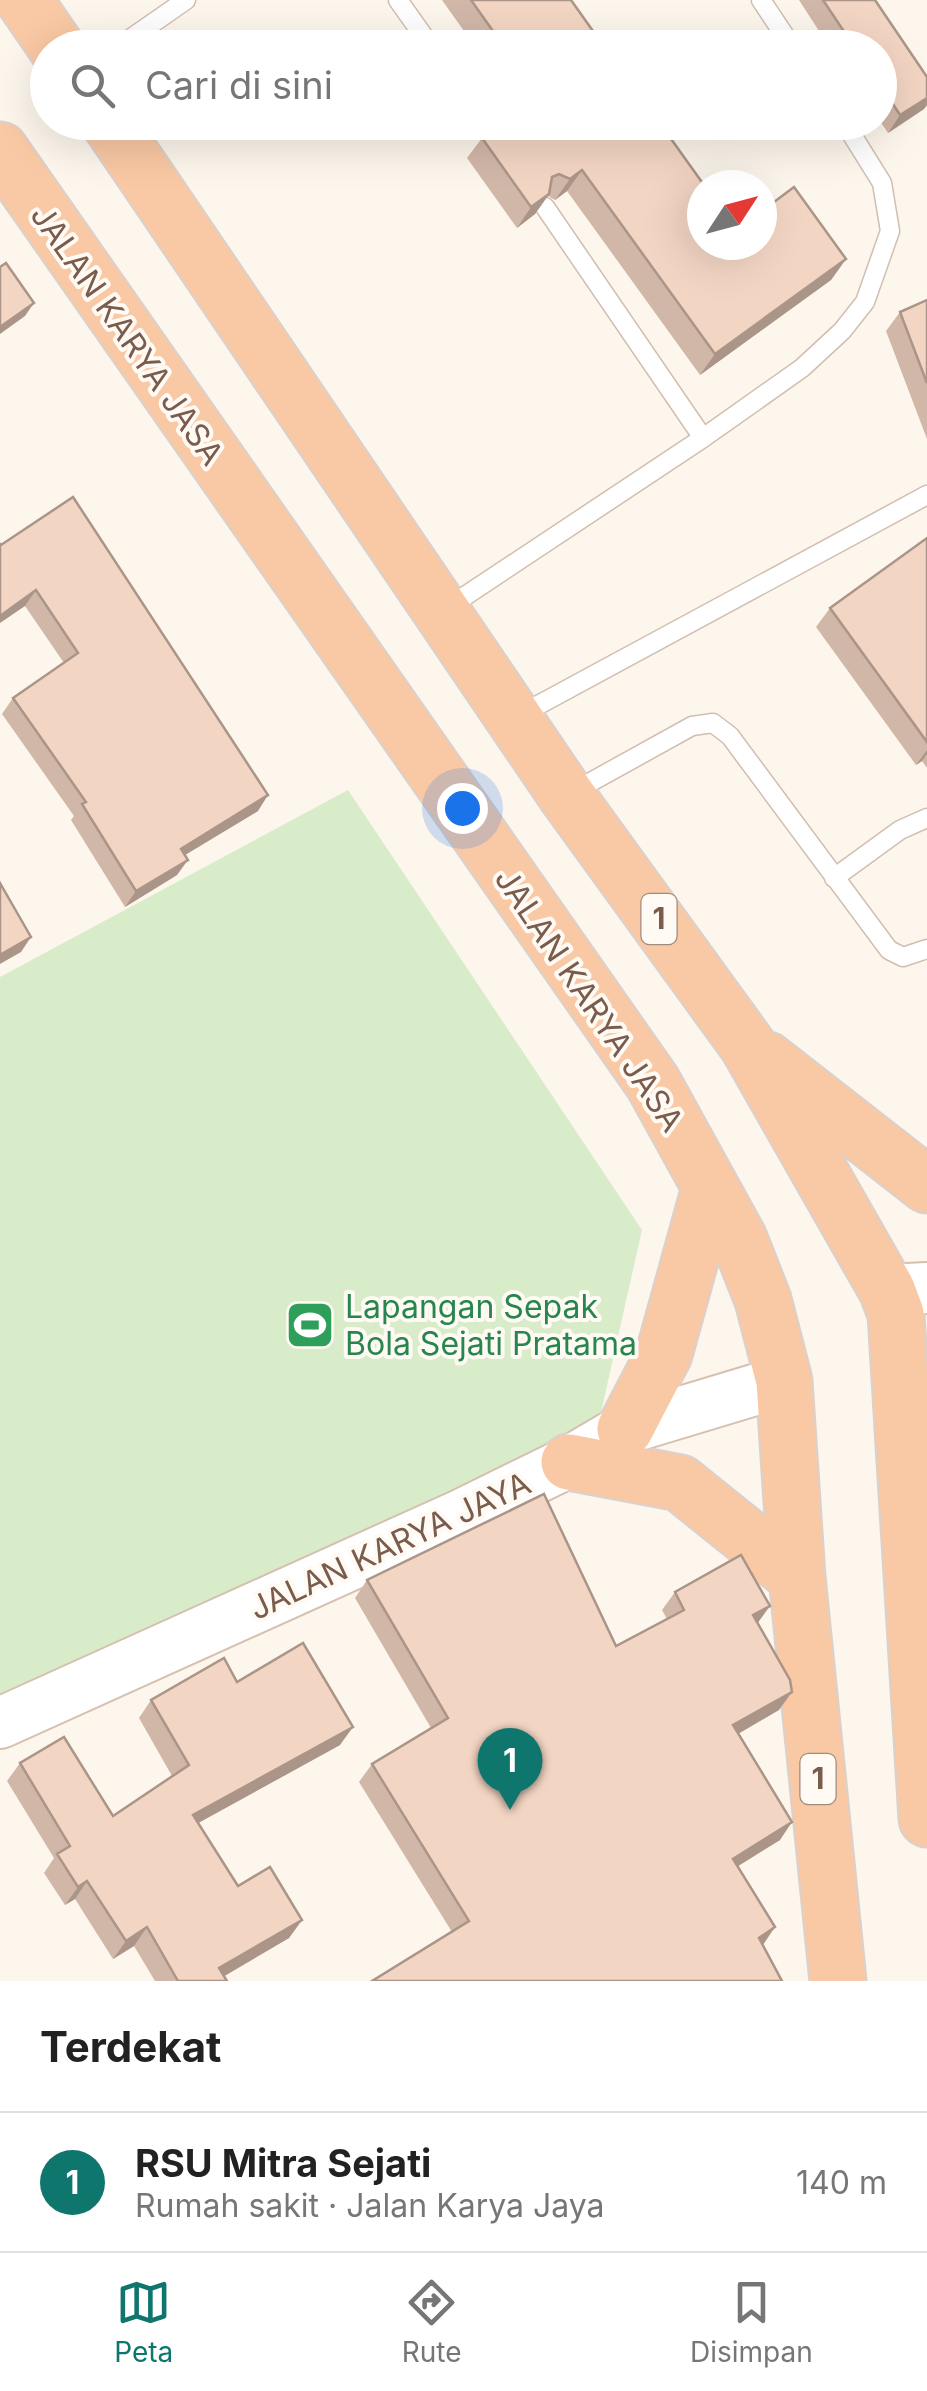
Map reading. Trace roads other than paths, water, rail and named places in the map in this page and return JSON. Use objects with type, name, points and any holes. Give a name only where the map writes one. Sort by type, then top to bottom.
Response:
[{"type":"highway","points":[[24,0],[45,30]]},
{"type":"highway","name":"1","points":[[121,140],[566,795],[748,1046],[907,1289],[896,1314],[916,1468],[927,1819]]},
{"type":"highway","name":"JALAN KARYA JASA","points":[[0,150],[653,1083],[740,1239],[784,1381],[797,1577],[838,1981]]},
{"type":"highway","points":[[748,1046],[927,1185]]},
{"type":"highway","points":[[624,1428],[664,1354],[710,1188]]},
{"type":"highway","points":[[569,1462],[680,1484],[797,1577]]},
{"type":"main road","name":"JALAN KARYA JAYA","points":[[0,1724],[569,1462],[624,1428],[784,1381]]},
{"type":"lane","points":[[143,30],[186,0]]},
{"type":"lane","points":[[398,0],[419,30]]},
{"type":"lane","points":[[761,0],[781,30]]},
{"type":"lane","points":[[444,610],[703,438],[802,368],[842,331],[865,302],[881,267],[890,231],[890,207],[882,183],[855,140]]},
{"type":"lane","points":[[545,207],[703,438]]},
{"type":"lane","points":[[514,718],[927,495]]},
{"type":"lane","points":[[566,795],[692,726],[713,723],[730,736],[894,954],[911,956],[927,949]]},
{"type":"lane","points":[[834,878],[900,830],[927,818]]},
{"type":"place","name":"Lapangan Sepak Bola Sejati Pratama","points":[[310,1325]]},
{"type":"place","name":"RSU Mitra Sejati","points":[[510,1810]]}]
